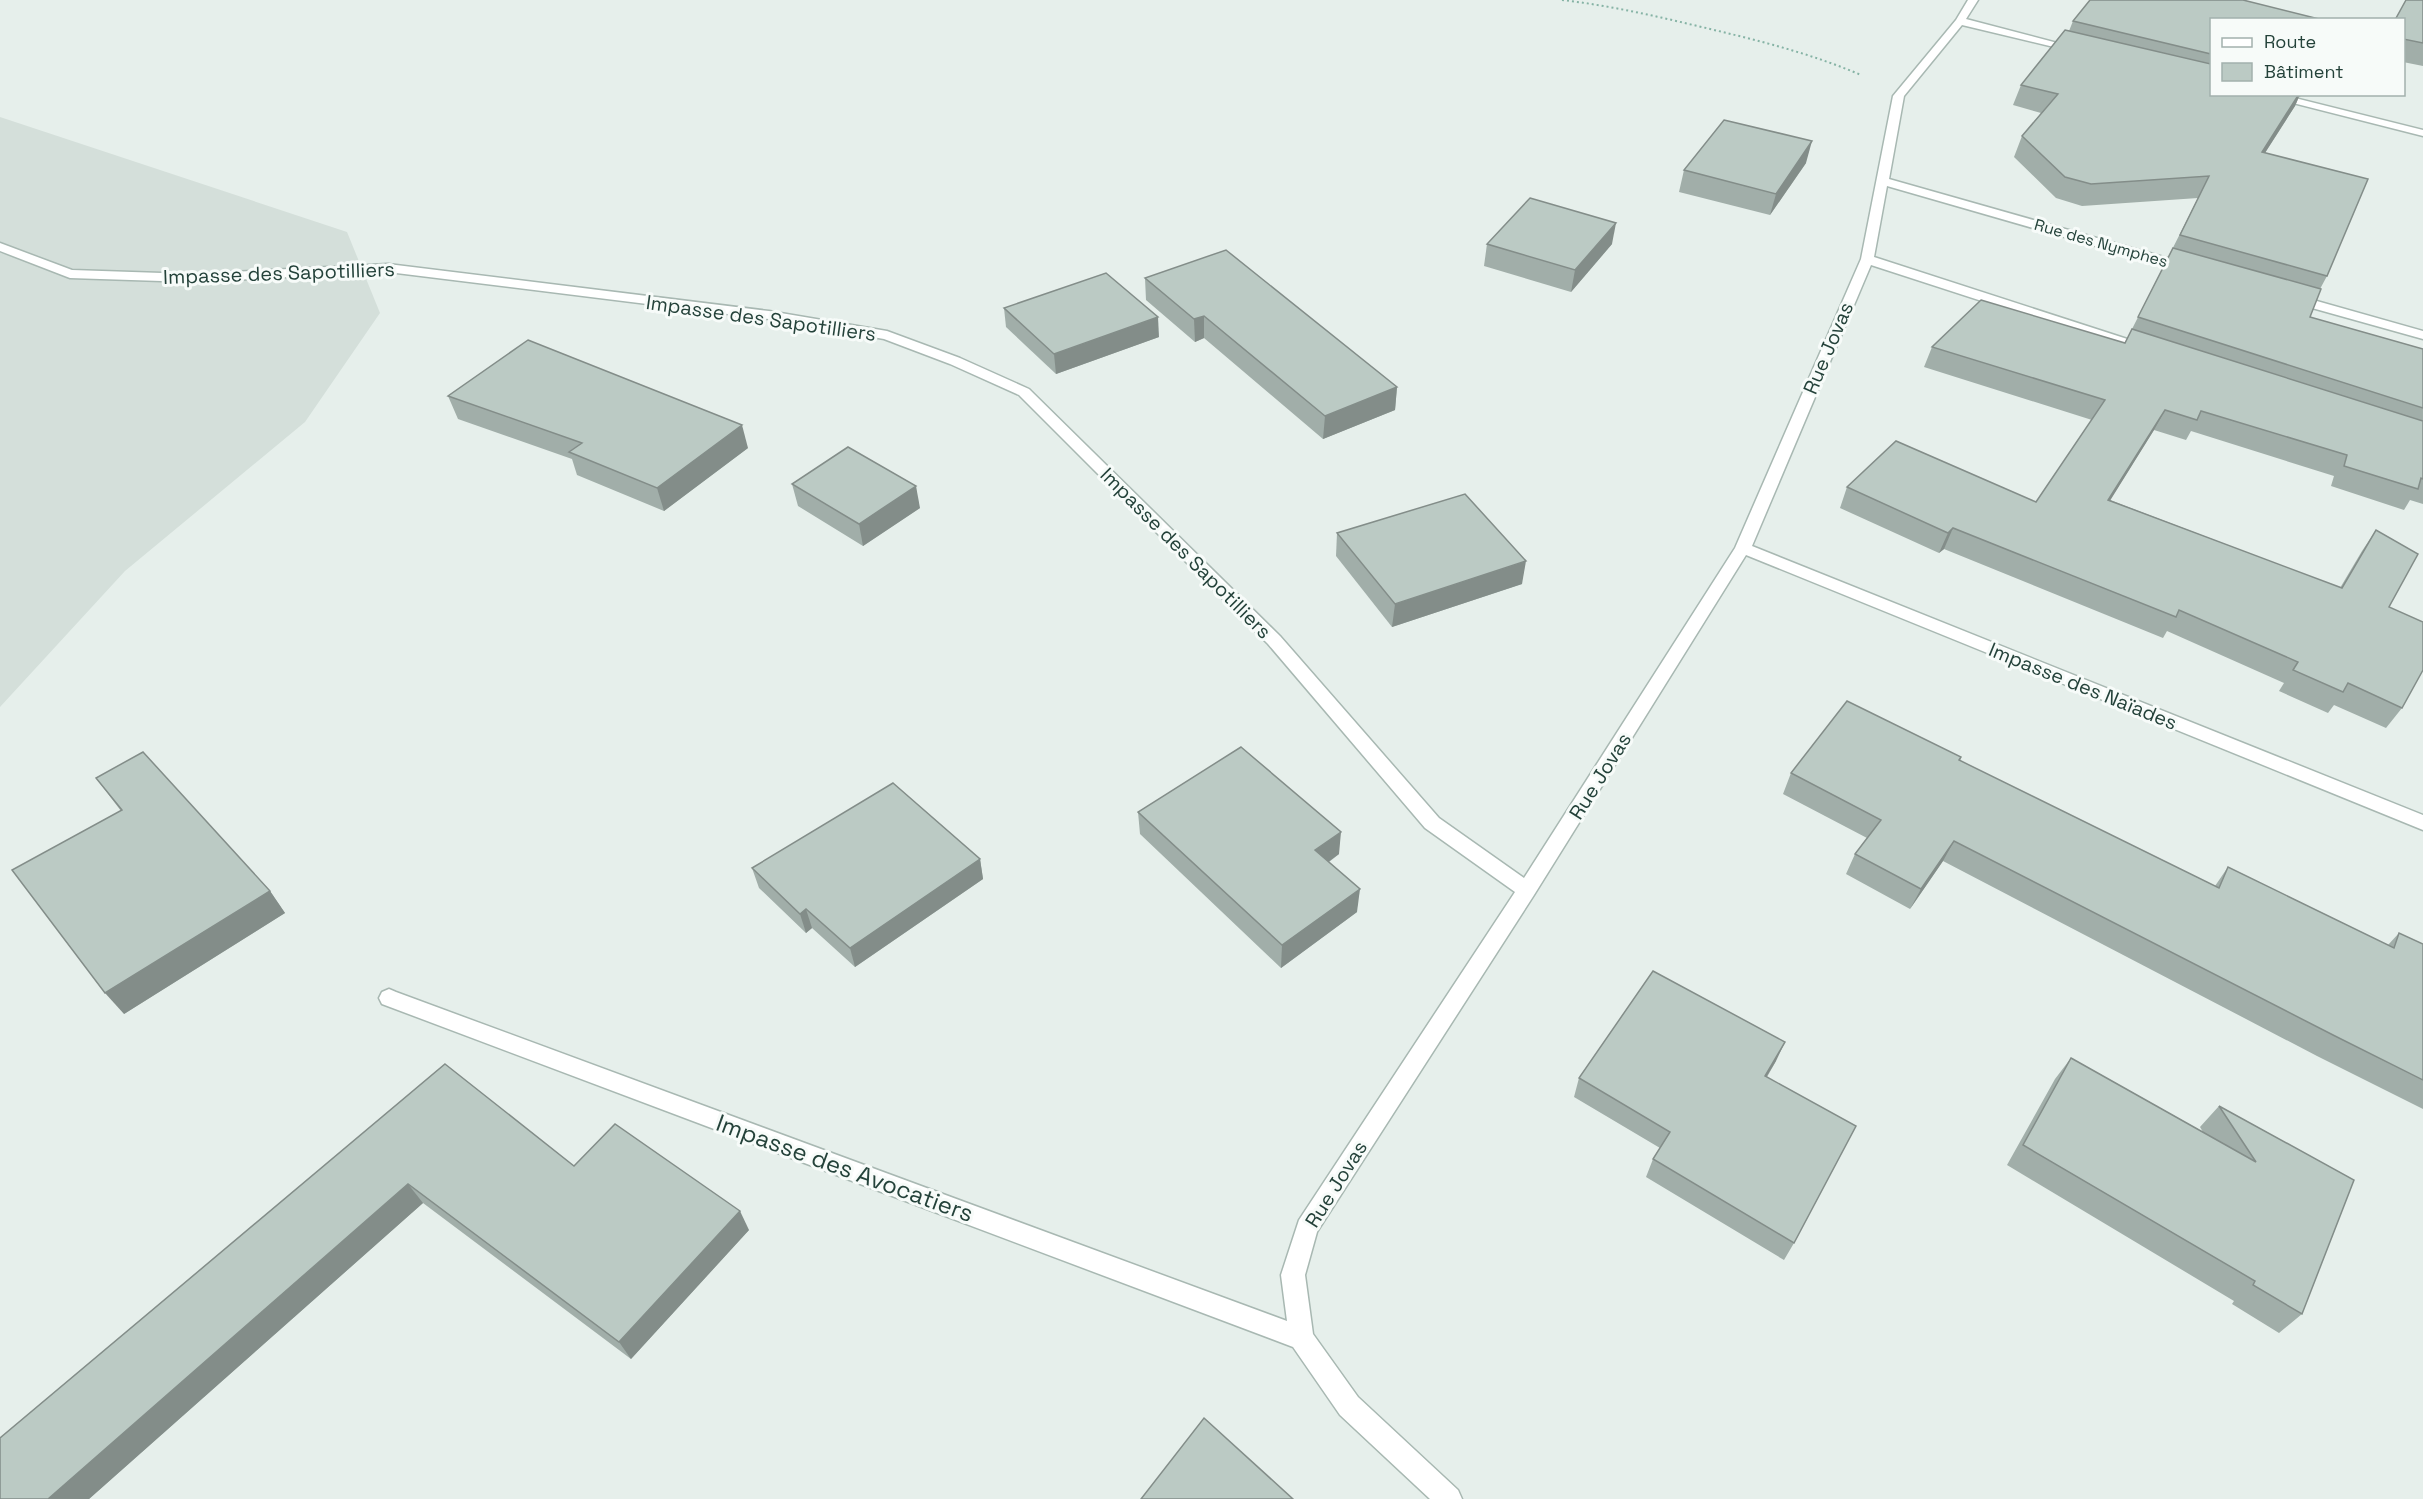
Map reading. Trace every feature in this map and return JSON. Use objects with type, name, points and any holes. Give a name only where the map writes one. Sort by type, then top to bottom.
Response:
[{"type":"street","name":"Rue Jovas","points":[[1449,1499],[1349,1406],[1322,1371],[1301,1338],[1293,1275],[1307,1228],[1527,890],[1743,548],[1867,259],[1899,96],[1960,21],[1973,0]]},
{"type":"street","points":[[1960,21],[2085,52]]},
{"type":"street","points":[[2271,96],[2423,133]]},
{"type":"street","name":"Rue des Nymphes","points":[[1883,181],[2205,273]]},
{"type":"street","name":"Impasse des Sapotilliers","points":[[0,247],[70,274],[192,278],[388,268],[652,303],[770,315],[887,335],[955,361],[1024,392],[1274,640],[1432,823],[1527,890]]},
{"type":"street","points":[[1867,259],[2162,355]]},
{"type":"street","points":[[2274,292],[2423,335]]},
{"type":"street","name":"Impasse des Naïades","points":[[1743,548],[2423,824]]},
{"type":"street","name":"Impasse des Avocatiers","points":[[389,998],[1301,1338]]},
{"type":"path","points":[[1562,0],[1636,12],[1762,41],[1836,63],[1883,85],[1899,96]]},
{"type":"shaded area","points":[[0,117],[347,232],[380,313],[305,422],[125,571],[0,707]]},
{"type":"building","points":[[2090,0],[2243,0],[2315,18],[2210,18],[2210,54],[2073,21]]},
{"type":"building","points":[[2406,0],[2423,0],[2423,43],[2405,39],[2405,18],[2396,18]]},
{"type":"building","points":[[2065,30],[2210,64],[2210,96],[2298,96],[2262,152],[2368,179],[2327,276],[2180,235],[2209,176],[2091,184],[2065,177],[2022,136],[2058,94],[2021,85]]},
{"type":"building","points":[[1724,120],[1812,141],[1776,194],[1684,170]]},
{"type":"building","points":[[1530,198],[1616,223],[1575,270],[1487,244]]},
{"type":"building","points":[[2173,248],[2321,289],[2310,317],[2423,349],[2423,408],[2138,317]]},
{"type":"building","points":[[1226,250],[1397,387],[1325,416],[1204,316],[1194,319],[1145,278]]},
{"type":"building","points":[[1106,273],[1158,317],[1054,354],[1004,308]]},
{"type":"building","points":[[1981,300],[2125,343],[2132,329],[2423,421],[2423,479],[2421,478],[2418,489],[2344,466],[2347,455],[2201,411],[2197,420],[2165,410],[2108,500],[2342,588],[2376,530],[2418,554],[2389,607],[2423,622],[2423,670],[2402,708],[2348,683],[2343,692],[2293,670],[2298,662],[2179,610],[2176,617],[1953,528],[1948,533],[1847,487],[1896,441],[2036,502],[2105,400],[1932,347]]},
{"type":"building","points":[[528,340],[742,425],[657,488],[569,452],[582,443],[448,396]]},
{"type":"building","points":[[848,447],[916,486],[859,524],[792,484]]},
{"type":"building","points":[[1465,494],[1526,561],[1395,604],[1337,533]]},
{"type":"building","points":[[1847,701],[1961,757],[1959,760],[2219,888],[2228,867],[2394,948],[2399,933],[2423,944],[2423,1080],[1954,841],[1921,889],[1855,854],[1881,820],[1791,773]]},
{"type":"building","points":[[1241,747],[1341,832],[1315,850],[1360,889],[1282,945],[1138,812]]},
{"type":"building","points":[[143,752],[270,891],[105,993],[12,870],[122,810],[96,778]]},
{"type":"building","points":[[893,783],[980,859],[850,948],[806,909],[800,914],[752,868]]},
{"type":"building","points":[[1653,971],[1785,1042],[1765,1076],[1856,1126],[1794,1243],[1653,1159],[1670,1132],[1579,1078]]},
{"type":"building","points":[[2071,1058],[2256,1162],[2219,1106],[2354,1180],[2302,1314],[2253,1285],[2255,1281],[2023,1145]]},
{"type":"building","points":[[445,1064],[574,1166],[615,1124],[740,1211],[619,1342],[408,1184],[48,1499],[0,1499],[0,1438]]},
{"type":"building","points":[[1204,1418],[1293,1499],[1141,1499]]}]
